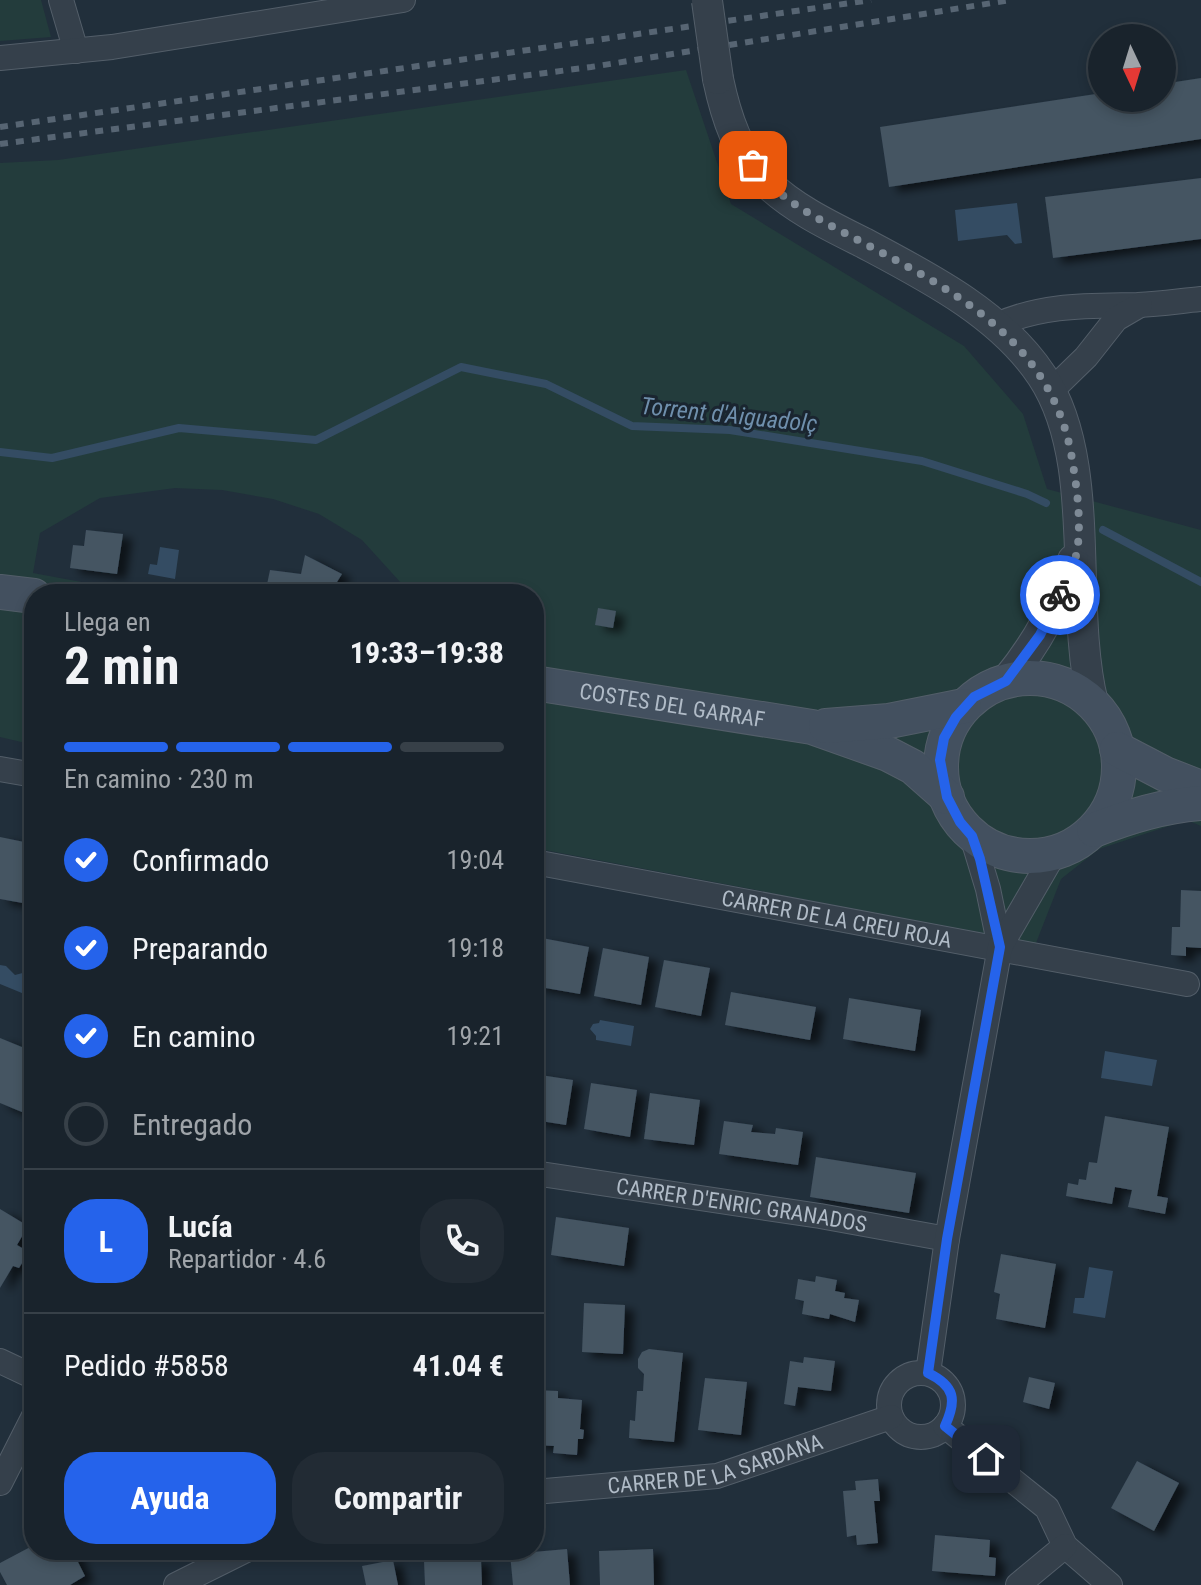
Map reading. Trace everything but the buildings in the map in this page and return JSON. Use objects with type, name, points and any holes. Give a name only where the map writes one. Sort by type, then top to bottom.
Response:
[{"type":"main road","points":[[0,592],[24,595]]},
{"type":"main road","points":[[1094,830],[1115,794],[1117,749],[1109,727],[1093,703],[1055,682],[1031,680],[1006,681],[989,688],[964,706],[944,738],[940,760],[947,797],[960,822],[972,836],[1004,854],[1037,856],[1055,852],[1094,830],[1131,815],[1201,803]]},
{"type":"main road","name":"COSTES DEL GARRAF","points":[[544,685],[812,727]]},
{"type":"main road","points":[[812,727],[889,721],[964,706]]},
{"type":"main road","points":[[812,727],[888,754],[913,767],[947,797]]},
{"type":"main road","points":[[1117,749],[1165,774],[1201,788]]},
{"type":"street","points":[[61,0],[76,51]]},
{"type":"street","points":[[0,58],[76,51],[397,1]]},
{"type":"street","points":[[707,1],[718,79],[731,129],[764,181],[813,216],[936,283],[997,325],[1020,348],[1051,391],[1068,438],[1075,477],[1083,652],[1093,703]]},
{"type":"street","points":[[997,325],[1038,310],[1201,299]]},
{"type":"street","points":[[1051,391],[1086,357],[1116,319],[1142,305]]},
{"type":"street","points":[[1006,681],[1025,658],[1055,609],[1078,547]]},
{"type":"street","points":[[0,769],[24,773]]},
{"type":"street","points":[[972,836],[988,889],[1000,947]]},
{"type":"street","points":[[928,1373],[947,1239],[1000,947],[1055,852]]},
{"type":"street","name":"CARRER DE LA CREU ROJA","points":[[544,864],[1187,984]]},
{"type":"street","name":"CARRER D'ENRIC GRANADOS","points":[[544,1175],[820,1216],[947,1239]]},
{"type":"street","points":[[0,1361],[24,1372]]},
{"type":"street","points":[[914,1373],[928,1373],[942,1380],[951,1392],[953,1409],[945,1426],[932,1435],[917,1437],[902,1432],[891,1417],[888,1406],[891,1392],[900,1380],[914,1373]]},
{"type":"street","name":"CARRER DE LA SARDANA","points":[[544,1491],[717,1476],[891,1417]]},
{"type":"street","points":[[945,1426],[1047,1508],[1065,1546],[1110,1585]]},
{"type":"street","points":[[0,1483],[24,1436]]},
{"type":"street","points":[[1018,1585],[1065,1546]]},
{"type":"street","points":[[176,1585],[226,1560]]},
{"type":"green space","points":[[0,0],[41,0],[51,37],[0,41]]},
{"type":"green space","points":[[686,70],[731,204],[964,346],[1023,414],[1047,489],[1201,530],[1201,826],[1187,820],[1099,849],[1061,879],[1036,943],[544,850],[544,584],[402,584],[362,540],[319,514],[273,499],[222,490],[175,488],[100,498],[40,533],[33,573],[92,584],[24,584],[24,743],[0,737],[0,163],[58,160]]},
{"type":"water","points":[[1017,203],[1022,243],[1015,244],[1007,235],[958,241],[955,210]]},
{"type":"water","points":[[160,547],[179,550],[175,579],[148,574],[150,564],[157,565]]},
{"type":"water","points":[[0,965],[6,966],[15,975],[24,973],[24,994],[0,984]]},
{"type":"water","points":[[600,1020],[634,1026],[631,1046],[596,1040],[590,1029]]},
{"type":"water","points":[[1105,1051],[1157,1060],[1152,1086],[1101,1078]]},
{"type":"water","points":[[1089,1267],[1113,1271],[1105,1318],[1073,1313],[1075,1298],[1084,1298]]},
{"type":"waterway","name":"Torrent d'Aiguadolç","points":[[0,452],[52,458],[179,428],[316,440],[461,367],[546,384],[632,426],[730,430],[922,461],[1027,494],[1046,503]]},
{"type":"waterway","name":"Torrent d'Aiguadolç","points":[[1103,530],[1201,582]]},
{"type":"railway","points":[[0,127],[871,0]]},
{"type":"railway","points":[[0,144],[591,67],[1011,0]]},
{"type":"way so far","points":[[753,165],[764,181],[787,199],[826,224],[936,283],[997,325],[1042,376],[1060,411],[1075,477],[1078,547],[1060,595]]},
{"type":"route","points":[[986,1459],[945,1426],[953,1409],[951,1392],[942,1380],[928,1373],[947,1239],[1000,947],[980,859],[972,836],[960,822],[947,797],[940,760],[944,738],[964,706],[989,688],[1006,681],[1040,635],[1060,595]]}]
